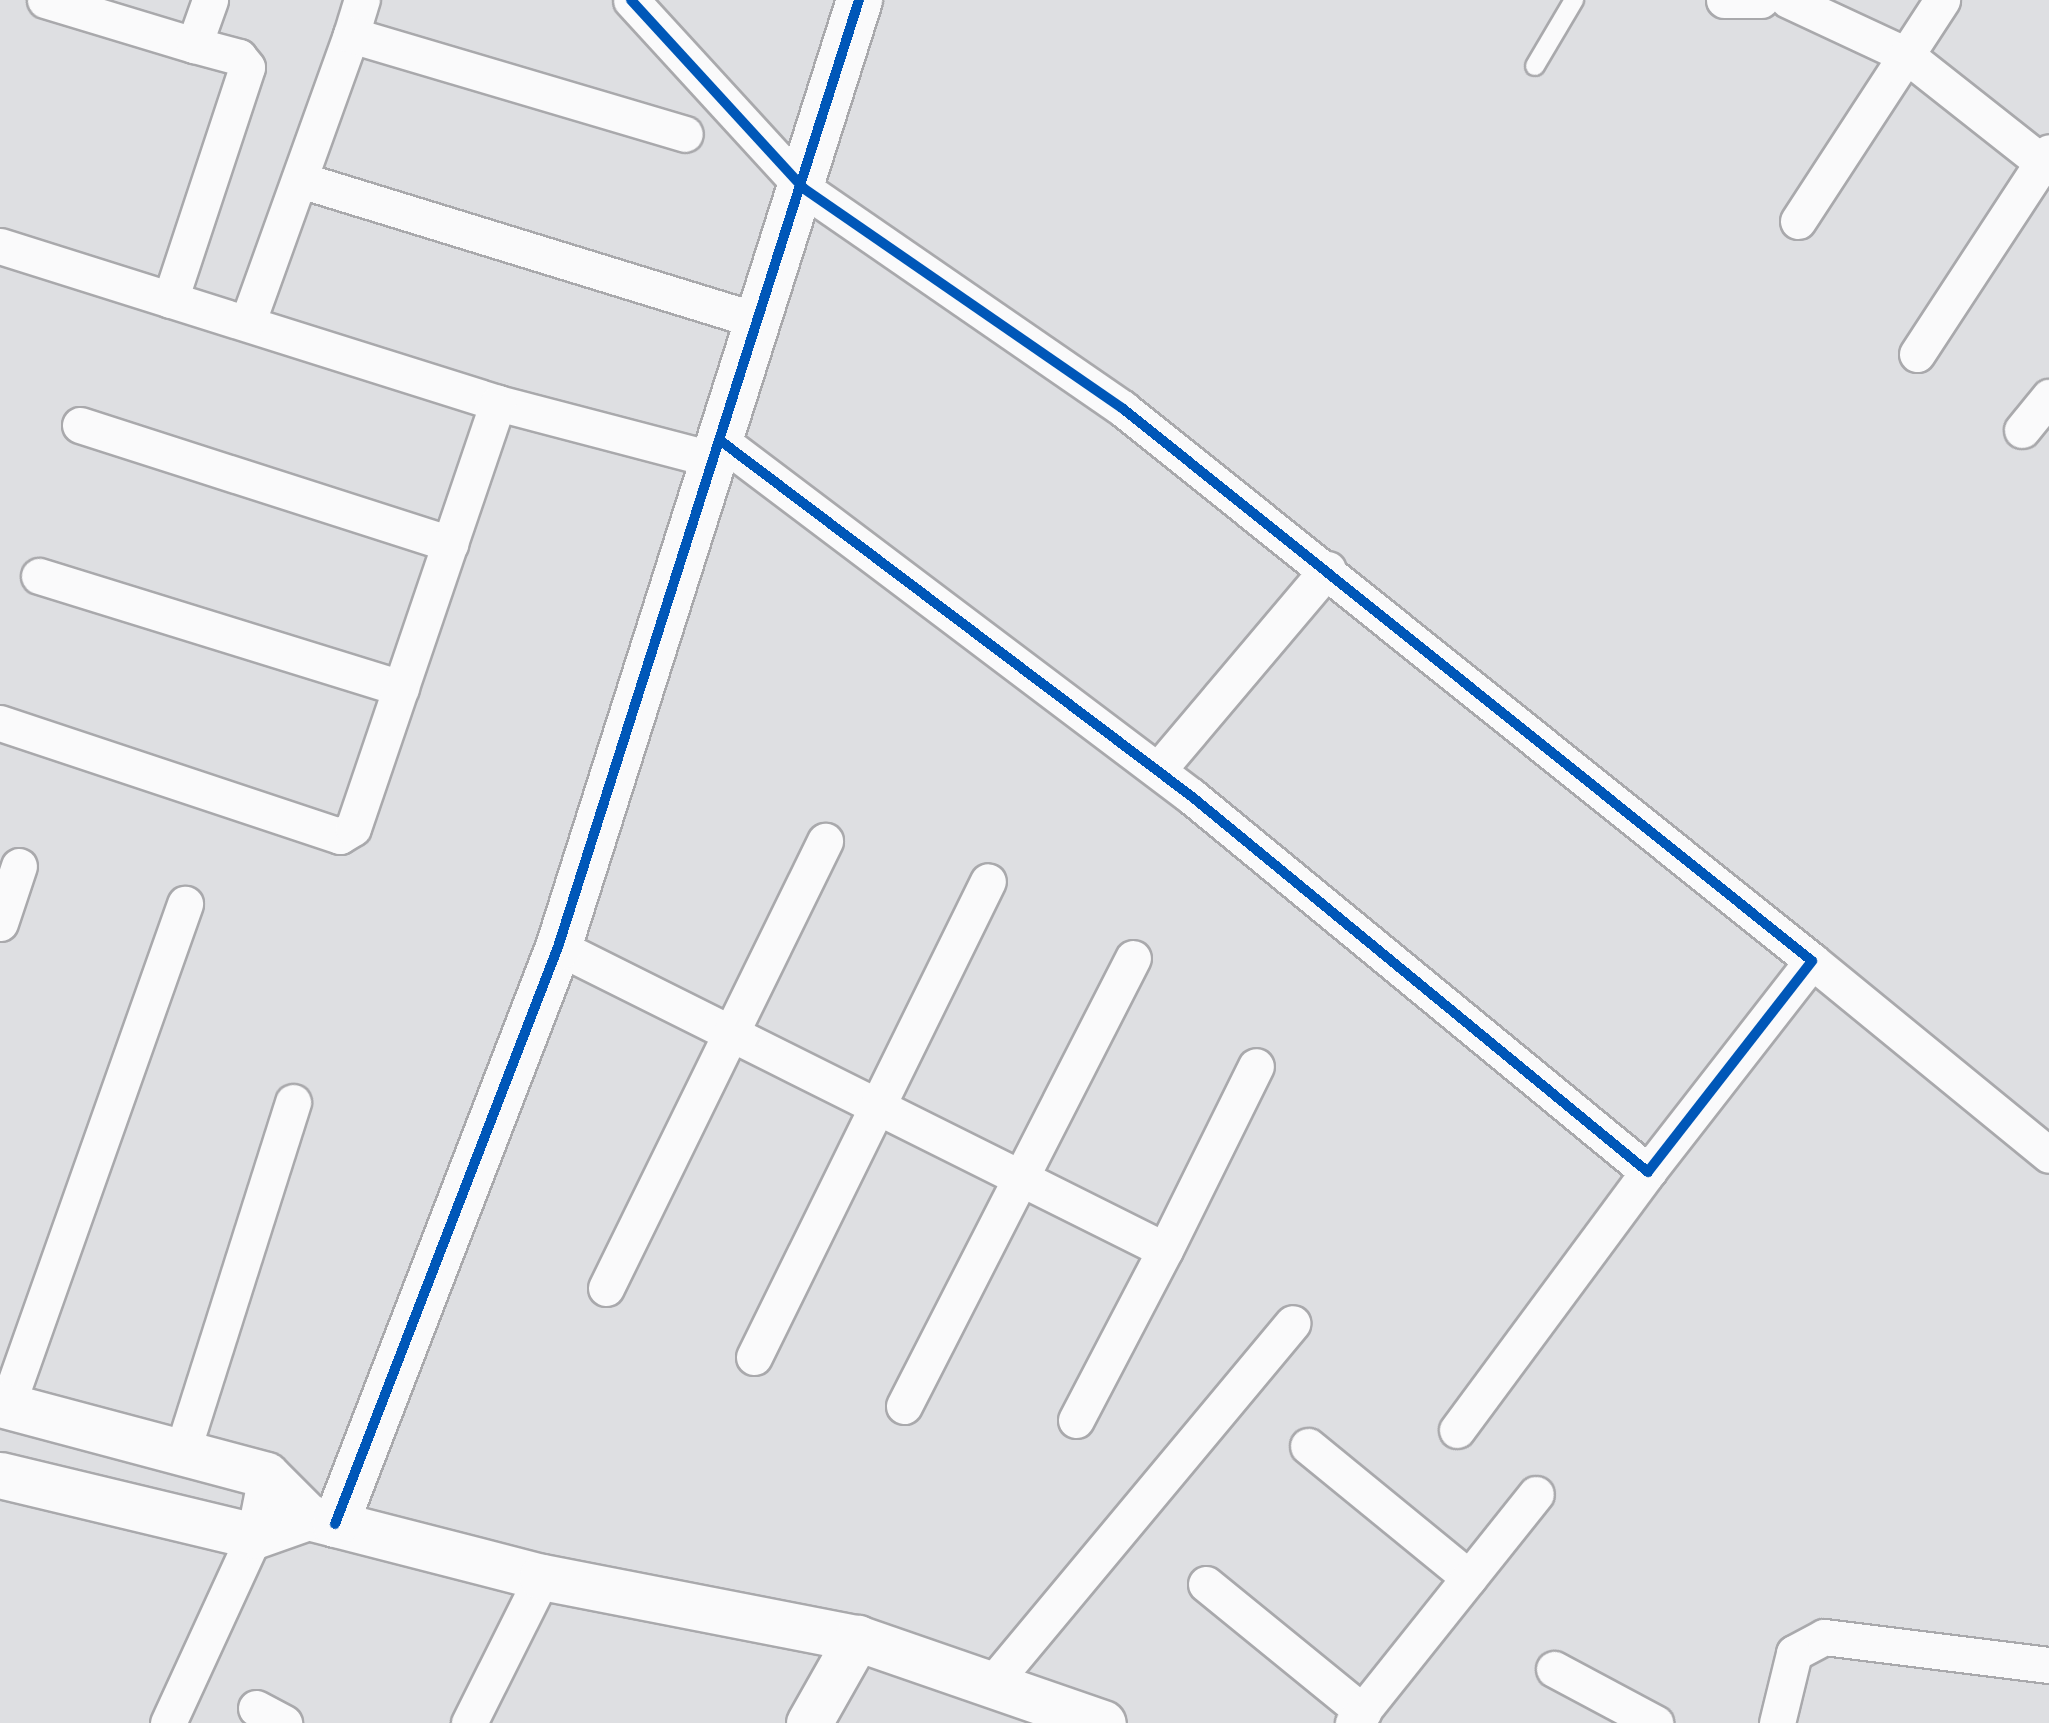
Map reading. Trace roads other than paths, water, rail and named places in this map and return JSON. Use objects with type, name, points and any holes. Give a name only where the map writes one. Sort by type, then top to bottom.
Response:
[{"type":"street","points":[[45,0],[239,57],[246,67],[170,300]]},
{"type":"street","points":[[194,46],[210,0]]},
{"type":"street","points":[[248,321],[304,181],[362,0]]},
{"type":"street","points":[[632,0],[803,188],[1122,408],[1328,569],[2049,1156]]},
{"type":"street","points":[[322,1520],[558,947],[761,322],[859,0]]},
{"type":"street","points":[[1724,0],[1761,0]]},
{"type":"street","points":[[1788,0],[1906,54],[2047,161],[1917,354]]},
{"type":"street","points":[[1798,221],[1942,0]]},
{"type":"street","points":[[351,35],[685,134]]},
{"type":"street","points":[[304,181],[761,322]]},
{"type":"street","points":[[0,246],[248,321],[498,403],[718,450],[1158,770],[1648,1172]]},
{"type":"street","points":[[2022,430],[2049,397]]},
{"type":"street","points":[[0,723],[340,836],[353,828],[498,403]]},
{"type":"street","points":[[80,425],[450,544]]},
{"type":"street","points":[[1158,770],[1328,569]]},
{"type":"street","points":[[38,576],[401,688]]},
{"type":"street","points":[[606,1288],[825,841]]},
{"type":"street","points":[[0,923],[19,866]]},
{"type":"street","points":[[754,1357],[988,881]]},
{"type":"street","points":[[185,904],[4,1405],[183,1450],[266,1476],[322,1520],[542,1577],[857,1638],[1103,1723]]},
{"type":"street","points":[[558,947],[733,1029],[1165,1250]]},
{"type":"street","points":[[904,1406],[1133,958]]},
{"type":"street","points":[[1457,1430],[1648,1172],[1812,961]]},
{"type":"street","points":[[1076,1420],[1256,1066]]},
{"type":"street","points":[[183,1450],[292,1102]]},
{"type":"street","points":[[991,1684],[1292,1323]]},
{"type":"street","points":[[1308,1446],[1469,1578]]},
{"type":"street","points":[[0,1475],[254,1536],[322,1520]]},
{"type":"street","points":[[168,1723],[254,1536],[266,1476]]},
{"type":"street","points":[[1206,1584],[1358,1717],[1536,1494]]},
{"type":"street","points":[[469,1723],[542,1577]]},
{"type":"street","points":[[1777,1723],[1794,1653],[1824,1637],[2049,1665]]},
{"type":"street","points":[[809,1723],[857,1638]]},
{"type":"street","points":[[1554,1670],[1655,1723]]},
{"type":"lane","points":[[1535,66],[1574,0]]}]
